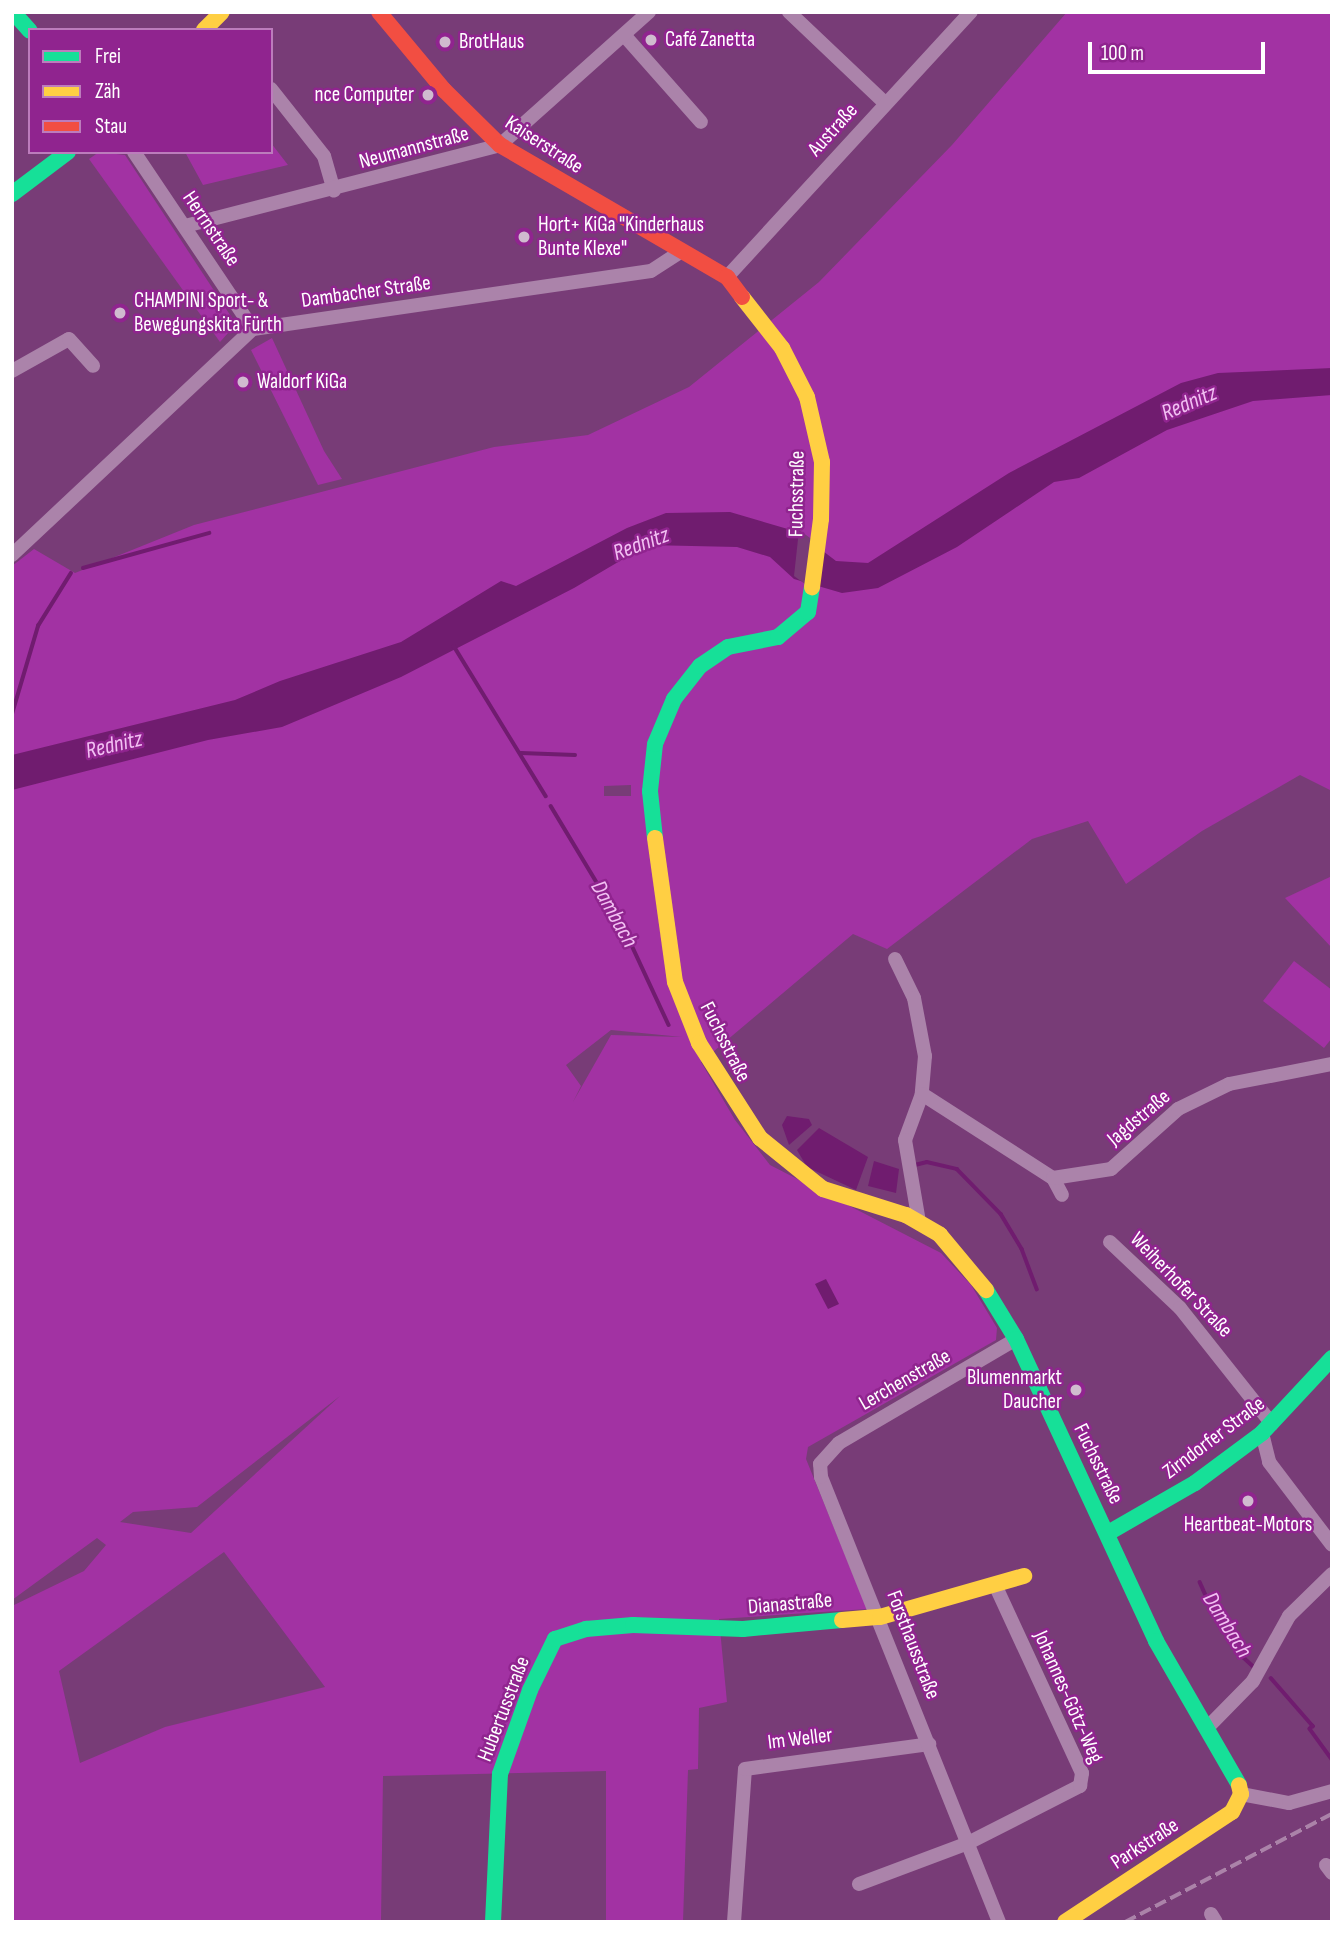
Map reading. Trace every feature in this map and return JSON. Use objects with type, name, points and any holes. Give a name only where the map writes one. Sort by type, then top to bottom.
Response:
[{"type":"main road","points":[[13,12],[28,29]]},
{"type":"main road","points":[[206,28],[222,12]]},
{"type":"main road","name":"Kaiserstraße","points":[[379,12],[444,90],[500,145],[682,251]]},
{"type":"main road","points":[[12,194],[65,154]]},
{"type":"main road","name":"Fuchsstraße","points":[[682,251],[727,277],[782,348],[807,397],[822,462],[818,539],[808,612],[795,626],[778,637],[738,644],[708,659],[668,711],[650,775],[665,932],[675,982],[699,1042],[726,1091],[760,1138],[778,1157],[823,1189],[919,1222],[940,1235],[981,1282],[1016,1339],[1156,1641],[1238,1778],[1241,1794]]},
{"type":"main road","name":"Zirndorfer Straße","points":[[1108,1533],[1195,1483],[1267,1429],[1332,1358]]},
{"type":"main road","name":"Dianastraße","points":[[555,1639],[586,1629],[633,1625],[743,1629],[880,1617],[996,1587],[1024,1576]]},
{"type":"main road","name":"Hubertusstraße","points":[[493,1922],[500,1774],[530,1690],[555,1639]]},
{"type":"main road","name":"Parkstraße","points":[[1065,1922],[1232,1812],[1241,1794]]},
{"type":"street","name":"Neumannstraße","points":[[185,226],[334,191],[500,145],[649,12]]},
{"type":"street","points":[[789,12],[885,103]]},
{"type":"street","name":"Austraße","points":[[727,277],[971,12]]},
{"type":"street","points":[[624,35],[701,122]]},
{"type":"street","points":[[273,92],[324,156],[334,191]]},
{"type":"street","name":"Herrnstraße","points":[[135,154],[253,329]]},
{"type":"street","name":"Dambacher Straße","points":[[253,329],[651,271],[682,251]]},
{"type":"street","points":[[12,555],[253,329]]},
{"type":"street","points":[[12,370],[69,339],[93,366]]},
{"type":"street","points":[[895,959],[920,1024],[925,1056],[922,1094],[905,1140],[919,1222]]},
{"type":"street","name":"Jagdstraße","points":[[1053,1178],[1111,1169],[1178,1109],[1229,1084],[1332,1064]]},
{"type":"street","points":[[922,1094],[1053,1178],[1062,1195]]},
{"type":"street","name":"Weiherhofer Straße","points":[[1110,1242],[1180,1308],[1267,1429],[1269,1462],[1332,1545]]},
{"type":"street","name":"Lerchenstraße","points":[[820,1464],[839,1443],[1016,1339]]},
{"type":"street","name":"Forsthausstraße","points":[[820,1464],[821,1477],[880,1617],[999,1922]]},
{"type":"street","points":[[1208,1727],[1253,1681],[1289,1616],[1332,1574]]},
{"type":"street","name":"Johannes-Götz-Weg","points":[[968,1843],[1072,1791],[1080,1786],[1082,1773],[996,1587]]},
{"type":"street","name":"Im Weller","points":[[734,1922],[746,1769],[929,1744]]},
{"type":"street","points":[[1241,1794],[1289,1803],[1332,1791]]},
{"type":"street","points":[[859,1884],[968,1843]]},
{"type":"shaded area","points":[[1067,12],[1332,12],[1332,791],[1300,775],[1202,831],[1126,884],[1088,821],[1032,839],[887,949],[853,934],[701,1062],[735,1120],[770,1165],[941,1253],[971,1285],[997,1328],[996,1340],[808,1447],[806,1459],[867,1609],[719,1619],[727,1702],[699,1708],[698,1769],[688,1770],[683,1922],[606,1922],[606,1771],[383,1776],[381,1922],[12,1922],[12,1606],[84,1571],[106,1545],[97,1538],[12,1600],[12,566],[34,549],[75,573],[194,525],[494,447],[588,435],[689,387],[819,282],[952,145]],"holes":[[[631,785],[631,796],[604,796],[604,786]],[[611,1030],[682,1037],[611,1035],[573,1102],[581,1086],[566,1065]],[[340,1396],[191,1533],[120,1522],[133,1512],[197,1507]],[[224,1552],[325,1687],[165,1727],[80,1763],[59,1671]]]},
{"type":"shaded area","points":[[273,146],[288,165],[203,185],[186,154],[273,154]]},
{"type":"shaded area","points":[[96,154],[125,155],[236,324],[220,342],[89,159]]},
{"type":"shaded area","points":[[272,338],[324,451],[342,479],[318,485],[251,350]]},
{"type":"shaded area","points":[[1332,876],[1332,948],[1285,898]]},
{"type":"shaded area","points":[[1294,961],[1332,990],[1332,1038],[1324,1048],[1263,1001]]},
{"type":"water","name":"Rednitz","points":[[1332,368],[1332,395],[1253,401],[1167,430],[1079,478],[1054,482],[957,547],[878,588],[842,593],[794,579],[770,557],[737,547],[647,545],[574,588],[401,677],[282,727],[208,740],[12,790],[12,755],[235,700],[280,681],[401,642],[501,581],[516,586],[627,528],[666,513],[730,512],[798,532],[836,561],[868,563],[1009,473],[1181,383],[1218,373]]},
{"type":"water","points":[[787,1116],[809,1119],[812,1125],[789,1145],[782,1125]]},
{"type":"water","points":[[819,1128],[868,1157],[856,1190],[807,1167],[797,1150]]},
{"type":"water","points":[[874,1161],[899,1169],[896,1193],[868,1186]]},
{"type":"water","points":[[826,1279],[839,1304],[828,1309],[815,1284]]},
{"type":"pier","points":[[799,530],[824,548],[809,587],[794,576]]},
{"type":"waterway","points":[[83,568],[209,533]]},
{"type":"waterway","points":[[12,714],[38,626],[71,573]]},
{"type":"waterway","name":"Dambach","points":[[454,646],[546,796]]},
{"type":"waterway","points":[[521,753],[575,755]]},
{"type":"waterway","name":"Dambach","points":[[551,806],[623,926],[669,1025]]},
{"type":"waterway","name":"Dambach","points":[[915,1165],[927,1162],[957,1169],[1001,1214],[1022,1249],[1037,1289]]},
{"type":"waterway","name":"Dambach","points":[[1200,1582],[1214,1613],[1240,1654],[1254,1667]]},
{"type":"waterway","name":"Dambach","points":[[1271,1678],[1313,1726],[1310,1729],[1332,1759]]},
{"type":"railway","points":[[1125,1922],[1332,1814]]},
{"type":"traffic: fast","points":[[13,12],[28,29]]},
{"type":"traffic: fast","points":[[12,194],[65,154]]},
{"type":"traffic: fast","points":[[655,838],[650,791],[655,744],[674,699],[700,666],[728,647],[778,637],[808,612],[812,587]]},
{"type":"traffic: fast","points":[[986,1290],[1016,1339],[1156,1641],[1239,1785]]},
{"type":"traffic: fast","points":[[1108,1533],[1195,1483],[1262,1433],[1332,1358]]},
{"type":"traffic: fast","points":[[493,1922],[500,1774],[530,1690],[555,1639],[586,1629],[633,1625],[743,1629],[842,1620]]},
{"type":"traffic: slow","points":[[206,28],[222,12]]},
{"type":"traffic: slow","points":[[742,297],[782,348],[807,397],[822,462],[821,519],[812,587]]},
{"type":"traffic: slow","points":[[655,838],[675,982],[699,1043],[760,1138],[823,1189],[906,1215],[940,1235],[986,1290]]},
{"type":"traffic: slow","points":[[842,1620],[880,1617],[1024,1576]]},
{"type":"traffic: slow","points":[[1065,1922],[1232,1812],[1241,1794],[1239,1785]]},
{"type":"traffic: jam","points":[[379,12],[444,90],[500,145],[727,277],[742,297]]},
{"type":"place","name":"Café Zanetta","points":[[651,40]]},
{"type":"place","name":"BrotHaus","points":[[445,42]]},
{"type":"place","name":"nce Computer","points":[[428,95]]},
{"type":"place","name":"Hort+ KiGa \"Kinderhaus Bunte Klexe\"","points":[[524,237]]},
{"type":"place","name":"CHAMPINI Sport- & Bewegungskita Fürth","points":[[120,313]]},
{"type":"place","name":"Waldorf KiGa","points":[[243,382]]},
{"type":"place","name":"Blumenmarkt Daucher","points":[[1076,1390]]},
{"type":"place","name":"Heartbeat-Motors","points":[[1248,1501]]}]
